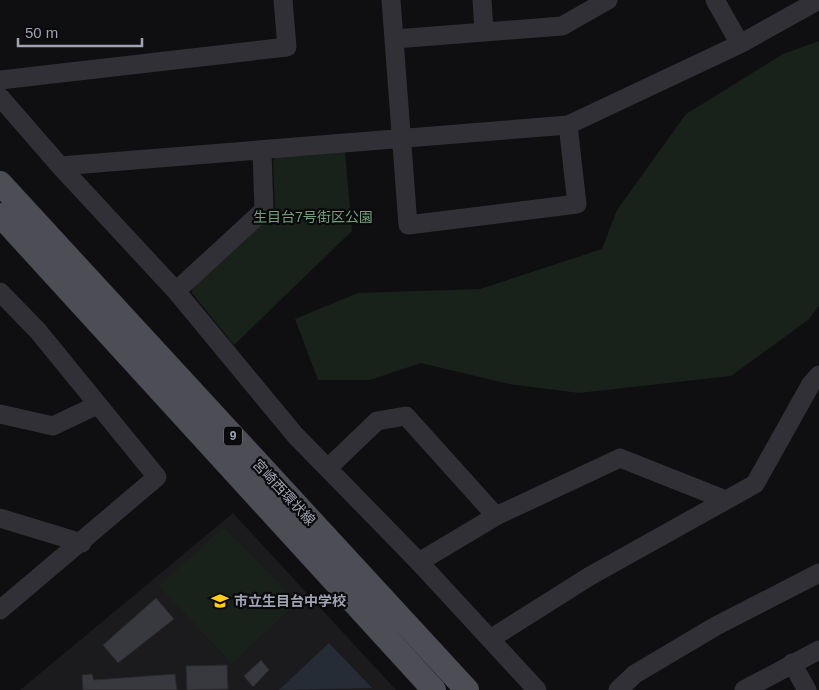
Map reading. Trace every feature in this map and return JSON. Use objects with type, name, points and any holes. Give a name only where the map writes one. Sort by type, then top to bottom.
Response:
[{"type":"main road","name":"宮崎西環状線","points":[[0,183],[467,690]]},
{"type":"main road","name":"宮崎西環状線","points":[[0,215],[434,690]]},
{"type":"street","points":[[0,80],[287,47],[283,0]]},
{"type":"street","points":[[391,0],[400,140],[408,225],[577,204],[568,125]]},
{"type":"street","points":[[482,0],[484,30]]},
{"type":"street","points":[[395,39],[484,30],[562,26],[608,0]]},
{"type":"street","points":[[715,0],[740,44]]},
{"type":"street","points":[[60,166],[568,125],[740,44],[819,0]]},
{"type":"street","points":[[0,97],[60,166],[176,291],[296,435],[419,562],[537,690]]},
{"type":"street","points":[[176,291],[264,210],[262,151]]},
{"type":"street","points":[[0,292],[38,331],[157,477],[82,543],[0,610]]},
{"type":"street","points":[[490,639],[590,576],[755,484],[816,385]]},
{"type":"street","points":[[0,414],[53,426],[97,405]]},
{"type":"street","points":[[329,468],[377,421],[406,416],[496,516]]},
{"type":"street","points":[[419,562],[496,516],[620,458],[726,500]]},
{"type":"street","points":[[0,518],[82,543]]},
{"type":"street","points":[[618,690],[635,674],[716,626],[819,572]]},
{"type":"street","points":[[744,690],[819,650]]},
{"type":"street","points":[[792,663],[807,690]]},
{"type":"shaded area","name":"市立生目台中学校","points":[[233,513],[396,690],[20,690]]},
{"type":"shaded area","points":[[329,643],[372,688],[279,690]]},
{"type":"green space","points":[[819,41],[819,306],[808,320],[731,376],[579,393],[509,384],[421,363],[370,380],[318,380],[295,319],[358,293],[480,289],[602,249],[617,210],[686,114],[783,54]]},
{"type":"green space","name":"生目台7号街区公園","points":[[345,152],[352,231],[234,345],[192,293],[193,285],[275,212],[273,161],[276,157]]},
{"type":"green space","points":[[224,527],[297,602],[232,664],[159,586]]},
{"type":"building","points":[[156,598],[174,619],[118,663],[103,645]]},
{"type":"building","points":[[261,660],[269,670],[253,687],[244,676]]},
{"type":"building","points":[[227,665],[228,689],[187,690],[186,666]]},
{"type":"building","points":[[92,674],[94,680],[175,674],[177,690],[83,690],[82,675]]},
{"type":"place","name":"市立生目台中学校","points":[[220,601]]}]
